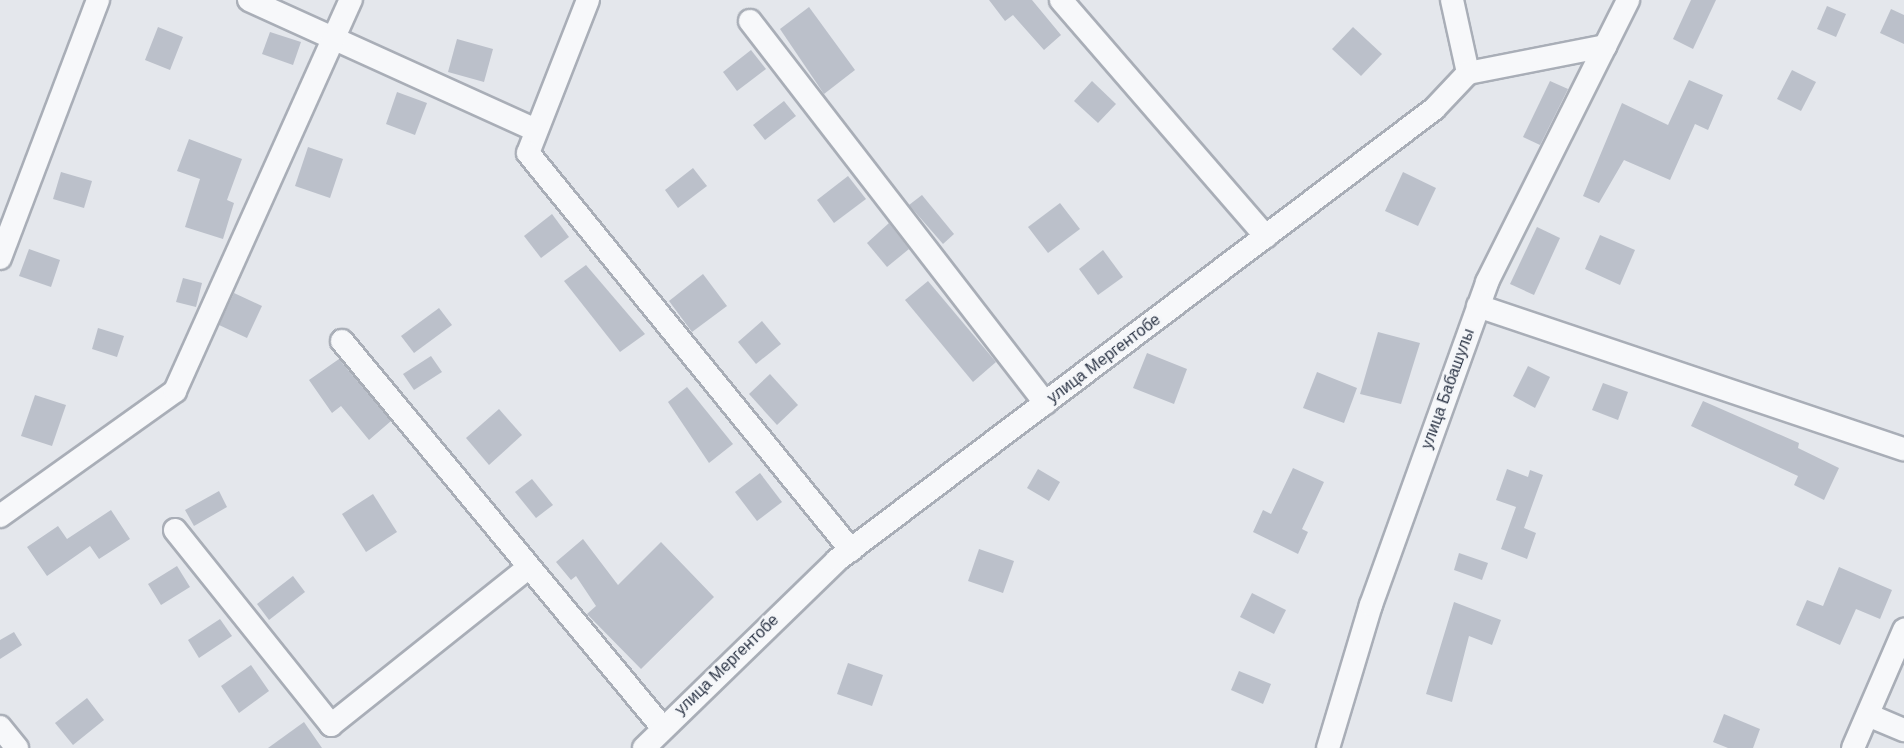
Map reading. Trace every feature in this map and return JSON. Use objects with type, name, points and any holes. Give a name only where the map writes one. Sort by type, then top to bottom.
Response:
[{"type":"street","points":[[0,258],[98,0]]},
{"type":"street","points":[[249,0],[536,130]]},
{"type":"street","points":[[0,516],[175,392],[336,39],[351,0]]},
{"type":"street","points":[[588,0],[528,153],[851,550]]},
{"type":"street","points":[[1060,0],[1266,237]]},
{"type":"street","points":[[1452,0],[1467,73],[1605,46],[1646,0]]},
{"type":"street","name":"улица Бабашулы","points":[[1329,748],[1371,605],[1478,306],[1628,0]]},
{"type":"street","points":[[750,21],[1045,403]]},
{"type":"street","name":"улица Мергентобе","points":[[644,748],[851,550],[1434,109],[1467,73]]},
{"type":"street","points":[[1478,306],[1904,449]]},
{"type":"street","points":[[342,342],[663,728]]},
{"type":"street","points":[[176,530],[331,724],[528,568]]},
{"type":"street","points":[[1853,748],[1904,630]]},
{"type":"street","points":[[1868,715],[1904,730]]},
{"type":"street","points":[[0,727],[17,748]]},
{"type":"building","points":[[989,0],[1032,0],[1061,35],[1044,50],[1013,15],[1005,21]]},
{"type":"building","points":[[1691,0],[1716,0],[1693,49],[1673,39]]},
{"type":"building","points":[[1827,6],[1846,14],[1836,37],[1817,29]]},
{"type":"building","points":[[809,7],[855,70],[824,94],[780,29]]},
{"type":"building","points":[[1891,9],[1904,15],[1904,44],[1880,33]]},
{"type":"building","points":[[158,27],[183,37],[170,70],[145,60]]},
{"type":"building","points":[[1353,27],[1382,54],[1361,76],[1332,49]]},
{"type":"building","points":[[270,32],[301,42],[293,65],[262,54]]},
{"type":"building","points":[[457,39],[493,49],[484,82],[448,72]]},
{"type":"building","points":[[751,50],[766,69],[737,91],[723,72]]},
{"type":"building","points":[[1792,70],[1816,82],[1801,111],[1777,99]]},
{"type":"building","points":[[1689,80],[1723,95],[1708,130],[1695,124],[1670,180],[1624,160],[1599,203],[1583,196],[1622,103],[1668,125]]},
{"type":"building","points":[[1092,81],[1116,104],[1098,123],[1074,101]]},
{"type":"building","points":[[1550,81],[1568,89],[1540,145],[1523,137]]},
{"type":"building","points":[[397,92],[427,103],[415,135],[386,124]]},
{"type":"building","points":[[784,101],[796,116],[765,140],[753,125]]},
{"type":"building","points":[[189,139],[242,159],[227,200],[234,203],[223,239],[185,227],[200,179],[177,171]]},
{"type":"building","points":[[308,147],[343,159],[330,198],[295,186]]},
{"type":"building","points":[[693,168],[707,186],[678,208],[665,190]]},
{"type":"building","points":[[61,172],[92,181],[84,208],[53,199]]},
{"type":"building","points":[[1403,172],[1436,188],[1418,226],[1385,211]]},
{"type":"building","points":[[848,176],[866,199],[834,223],[817,200]]},
{"type":"building","points":[[922,195],[954,234],[943,244],[909,205]]},
{"type":"building","points":[[1060,203],[1080,229],[1048,253],[1028,227]]},
{"type":"building","points":[[552,214],[569,237],[541,258],[524,236]]},
{"type":"building","points":[[889,223],[909,249],[887,267],[867,243]]},
{"type":"building","points":[[1537,227],[1560,238],[1534,295],[1510,284]]},
{"type":"building","points":[[1600,235],[1635,250],[1620,285],[1585,269]]},
{"type":"building","points":[[29,249],[60,260],[51,287],[19,276]]},
{"type":"building","points":[[1103,250],[1123,277],[1098,295],[1079,269]]},
{"type":"building","points":[[586,265],[645,334],[620,352],[564,281]]},
{"type":"building","points":[[703,274],[727,306],[692,332],[669,301]]},
{"type":"building","points":[[183,278],[202,283],[196,307],[176,302]]},
{"type":"building","points":[[928,281],[996,362],[973,382],[905,300]]},
{"type":"building","points":[[234,293],[262,306],[247,338],[219,325]]},
{"type":"building","points":[[439,308],[452,325],[414,353],[401,336]]},
{"type":"building","points":[[762,321],[781,344],[756,364],[738,342]]},
{"type":"building","points":[[98,328],[124,336],[117,357],[92,349]]},
{"type":"building","points":[[1378,332],[1420,343],[1401,404],[1360,394]]},
{"type":"building","points":[[1147,353],[1187,369],[1174,404],[1133,388]]},
{"type":"building","points":[[431,356],[442,372],[414,390],[403,374]]},
{"type":"building","points":[[339,359],[391,421],[369,440],[341,406],[332,413],[309,380]]},
{"type":"building","points":[[1528,366],[1550,377],[1535,408],[1513,396]]},
{"type":"building","points":[[1317,372],[1357,388],[1344,423],[1303,408]]},
{"type":"building","points":[[770,374],[798,405],[777,425],[749,394]]},
{"type":"building","points":[[1603,383],[1628,392],[1618,420],[1592,410]]},
{"type":"building","points":[[687,387],[733,444],[709,463],[668,402]]},
{"type":"building","points":[[35,395],[66,405],[52,446],[21,436]]},
{"type":"building","points":[[1703,401],[1799,443],[1798,448],[1839,468],[1824,500],[1794,485],[1798,476],[1691,426]]},
{"type":"building","points":[[499,409],[522,435],[489,465],[466,438]]},
{"type":"building","points":[[1293,468],[1324,482],[1302,529],[1308,532],[1298,554],[1253,532],[1263,510],[1271,514]]},
{"type":"building","points":[[1038,469],[1060,482],[1049,501],[1027,488]]},
{"type":"building","points":[[1507,469],[1528,477],[1530,470],[1543,475],[1524,528],[1536,533],[1527,559],[1501,549],[1516,507],[1496,500]]},
{"type":"building","points":[[760,473],[782,502],[757,521],[735,492]]},
{"type":"building","points":[[532,479],[553,505],[536,518],[515,492]]},
{"type":"building","points":[[219,491],[227,507],[194,526],[185,510]]},
{"type":"building","points":[[373,494],[397,532],[366,552],[342,514]]},
{"type":"building","points":[[111,510],[130,539],[99,559],[90,546],[47,576],[27,547],[58,526],[67,539]]},
{"type":"building","points":[[583,539],[618,585],[661,542],[714,597],[641,669],[587,614],[596,606],[576,576],[571,580],[556,562]]},
{"type":"building","points":[[979,549],[1014,561],[1003,593],[968,581]]},
{"type":"building","points":[[1459,553],[1488,563],[1482,580],[1454,570]]},
{"type":"building","points":[[177,566],[190,587],[161,605],[148,584]]},
{"type":"building","points":[[1839,567],[1892,590],[1880,619],[1856,609],[1840,645],[1796,625],[1807,600],[1823,606]]},
{"type":"building","points":[[293,576],[305,592],[269,620],[257,604]]},
{"type":"building","points":[[1252,593],[1286,610],[1274,634],[1240,617]]},
{"type":"building","points":[[1454,602],[1501,620],[1492,645],[1469,636],[1452,702],[1426,694]]},
{"type":"building","points":[[220,619],[232,636],[199,658],[188,640]]},
{"type":"building","points":[[14,632],[22,645],[0,659],[0,640]]},
{"type":"building","points":[[848,663],[883,675],[872,706],[837,694]]},
{"type":"building","points":[[251,665],[269,691],[239,713],[221,686]]},
{"type":"building","points":[[1239,671],[1271,684],[1263,704],[1231,690]]},
{"type":"building","points":[[87,698],[104,720],[73,745],[55,723]]},
{"type":"building","points":[[1724,714],[1760,729],[1753,748],[1728,748],[1713,742]]},
{"type":"building","points":[[304,722],[322,748],[268,748]]}]
